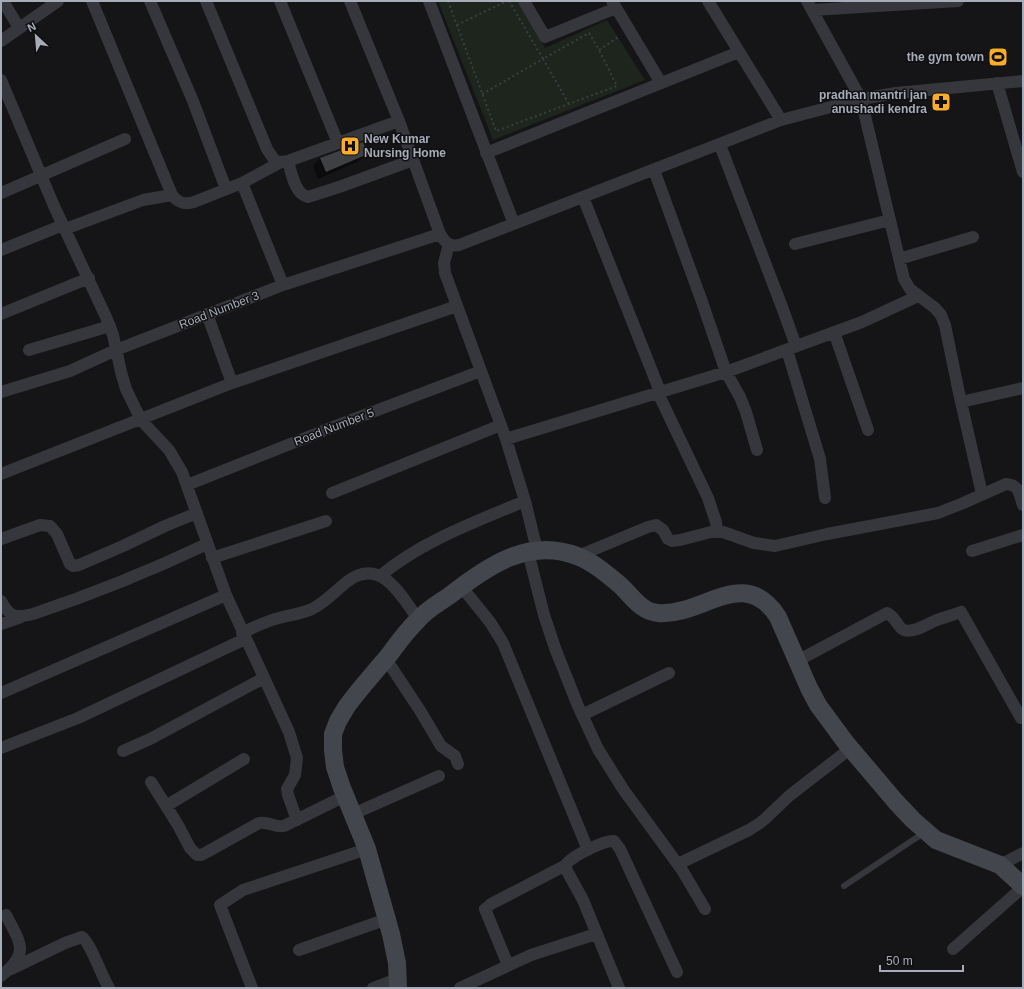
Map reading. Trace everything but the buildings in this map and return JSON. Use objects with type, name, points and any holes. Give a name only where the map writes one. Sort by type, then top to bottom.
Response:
[{"type":"street","points":[[3,1],[19,28]]},
{"type":"street","points":[[3,40],[58,1]]},
{"type":"street","points":[[92,1],[172,194],[181,203],[187,204],[242,183],[284,161],[399,121]]},
{"type":"street","points":[[150,1],[193,101],[226,189]]},
{"type":"street","points":[[206,1],[267,149],[275,161],[284,161]]},
{"type":"street","points":[[280,1],[338,143]]},
{"type":"street","points":[[350,1],[399,121],[440,234],[444,241],[454,246],[720,145],[781,120],[861,99],[896,93],[1023,81]]},
{"type":"street","points":[[429,1],[514,224]]},
{"type":"street","points":[[524,1],[545,37],[614,5],[661,83]]},
{"type":"street","points":[[708,1],[781,120]]},
{"type":"street","points":[[958,1],[810,6],[861,99],[904,279],[910,289],[941,315],[945,325],[982,494]]},
{"type":"street","points":[[486,153],[739,52]]},
{"type":"street","points":[[1,80],[64,227],[99,299],[110,326],[126,388],[141,420],[173,455],[182,472],[226,595],[289,732],[298,758],[295,775],[287,789],[297,820]]},
{"type":"street","points":[[997,83],[1023,172]]},
{"type":"street","points":[[1,193],[125,139]]},
{"type":"street","points":[[720,145],[782,307],[791,348],[820,459],[825,498]]},
{"type":"street","points":[[284,161],[300,193],[308,197],[413,160]]},
{"type":"street","points":[[654,170],[726,372],[740,397],[757,450]]},
{"type":"street","points":[[242,183],[283,286]]},
{"type":"street","points":[[1,250],[143,200],[172,194]]},
{"type":"street","points":[[583,197],[659,389],[658,393],[708,498],[716,522],[717,532]]},
{"type":"street","points":[[795,244],[890,220]]},
{"type":"street","name":"Road Number 3","points":[[1,392],[70,371],[116,350],[283,286],[440,234]]},
{"type":"street","points":[[899,259],[973,237]]},
{"type":"street","points":[[449,244],[444,264],[445,273],[506,439],[525,501],[544,615],[566,678],[598,748],[611,770],[693,886],[705,909]]},
{"type":"street","points":[[1,314],[89,278]]},
{"type":"street","points":[[506,439],[726,372],[862,322],[918,296]]},
{"type":"street","points":[[1,474],[232,383],[457,306]]},
{"type":"street","points":[[207,314],[232,383]]},
{"type":"street","points":[[29,350],[110,326]]},
{"type":"street","points":[[834,332],[868,430]]},
{"type":"street","name":"Road Number 5","points":[[187,485],[338,425],[482,371]]},
{"type":"street","points":[[961,402],[1023,388]]},
{"type":"street","points":[[332,493],[501,425]]},
{"type":"street","points":[[578,556],[653,525],[660,526],[668,539],[672,541],[717,532],[727,533],[754,543],[775,546],[827,534],[938,513],[1006,484],[1012,484],[1018,490],[1023,505]]},
{"type":"street","points":[[380,576],[392,566],[418,549],[525,501]]},
{"type":"street","points":[[1,539],[40,525],[50,526],[57,534],[70,564],[73,566],[79,565],[112,551],[197,513]]},
{"type":"street","points":[[212,558],[326,521]]},
{"type":"street","points":[[972,551],[1023,535]]},
{"type":"street","points":[[1,624],[82,598],[154,569],[207,544]]},
{"type":"street","points":[[373,988],[398,984],[397,964],[387,919],[367,849],[345,796],[335,767],[333,734],[338,721],[347,706],[418,619],[484,570],[510,558],[533,551],[554,550],[578,556],[596,566],[620,585],[647,610],[656,613],[670,613],[715,599],[739,594],[753,595],[760,598],[771,607],[778,617],[818,705],[851,748],[896,802],[936,840],[948,846],[1000,865],[1023,886],[953,949]]},
{"type":"street","points":[[1,748],[78,718],[244,636],[266,621],[311,609],[321,604],[349,580],[365,573],[373,573],[380,576],[399,593],[418,619]]},
{"type":"street","points":[[461,586],[487,618],[503,643],[588,850]]},
{"type":"street","points":[[1,693],[226,595]]},
{"type":"street","points":[[1,601],[6,610],[12,616],[21,617]]},
{"type":"street","points":[[797,661],[887,613],[891,614],[900,627],[909,631],[961,612],[1022,718],[1023,717]]},
{"type":"street","points":[[386,659],[442,746],[455,756],[458,764]]},
{"type":"street","points":[[582,715],[669,673]]},
{"type":"street","points":[[123,751],[155,736],[264,678]]},
{"type":"street","points":[[678,864],[760,823],[789,796],[851,748]]},
{"type":"street","points":[[166,806],[244,759]]},
{"type":"street","points":[[353,814],[438,776]]},
{"type":"street","points":[[151,782],[190,848],[197,855],[207,852],[259,823],[265,822],[279,827],[297,820],[345,796]]},
{"type":"street","points":[[508,965],[485,909],[491,904],[566,865],[570,860],[588,850],[609,841],[614,841],[624,857],[677,972]]},
{"type":"street","points":[[252,988],[220,905],[243,890],[367,849]]},
{"type":"street","points":[[1000,865],[1023,853]]},
{"type":"street","points":[[566,865],[566,869],[583,900],[619,988]]},
{"type":"street","points":[[6,915],[16,935],[21,950],[11,968]]},
{"type":"street","points":[[299,950],[387,919]]},
{"type":"street","points":[[460,988],[508,965],[542,951],[596,934]]},
{"type":"street","points":[[1,976],[11,968],[65,943],[82,937],[88,944],[109,988]]},
{"type":"lane","points":[[844,886],[925,831]]},
{"type":"path","points":[[448,1],[496,131],[617,86],[599,50]]},
{"type":"path","points":[[457,25],[507,1]]},
{"type":"path","points":[[482,94],[543,59],[569,104]]},
{"type":"shaded area","points":[[438,1],[519,1],[545,48],[607,20],[645,80],[493,140]]},
{"type":"place","name":"the gym town","points":[[998,57]]},
{"type":"place","name":"pradhan mantri jan anushadi kendra","points":[[941,102]]},
{"type":"place","name":"New Kumar Nursing Home","points":[[350,146]]}]
